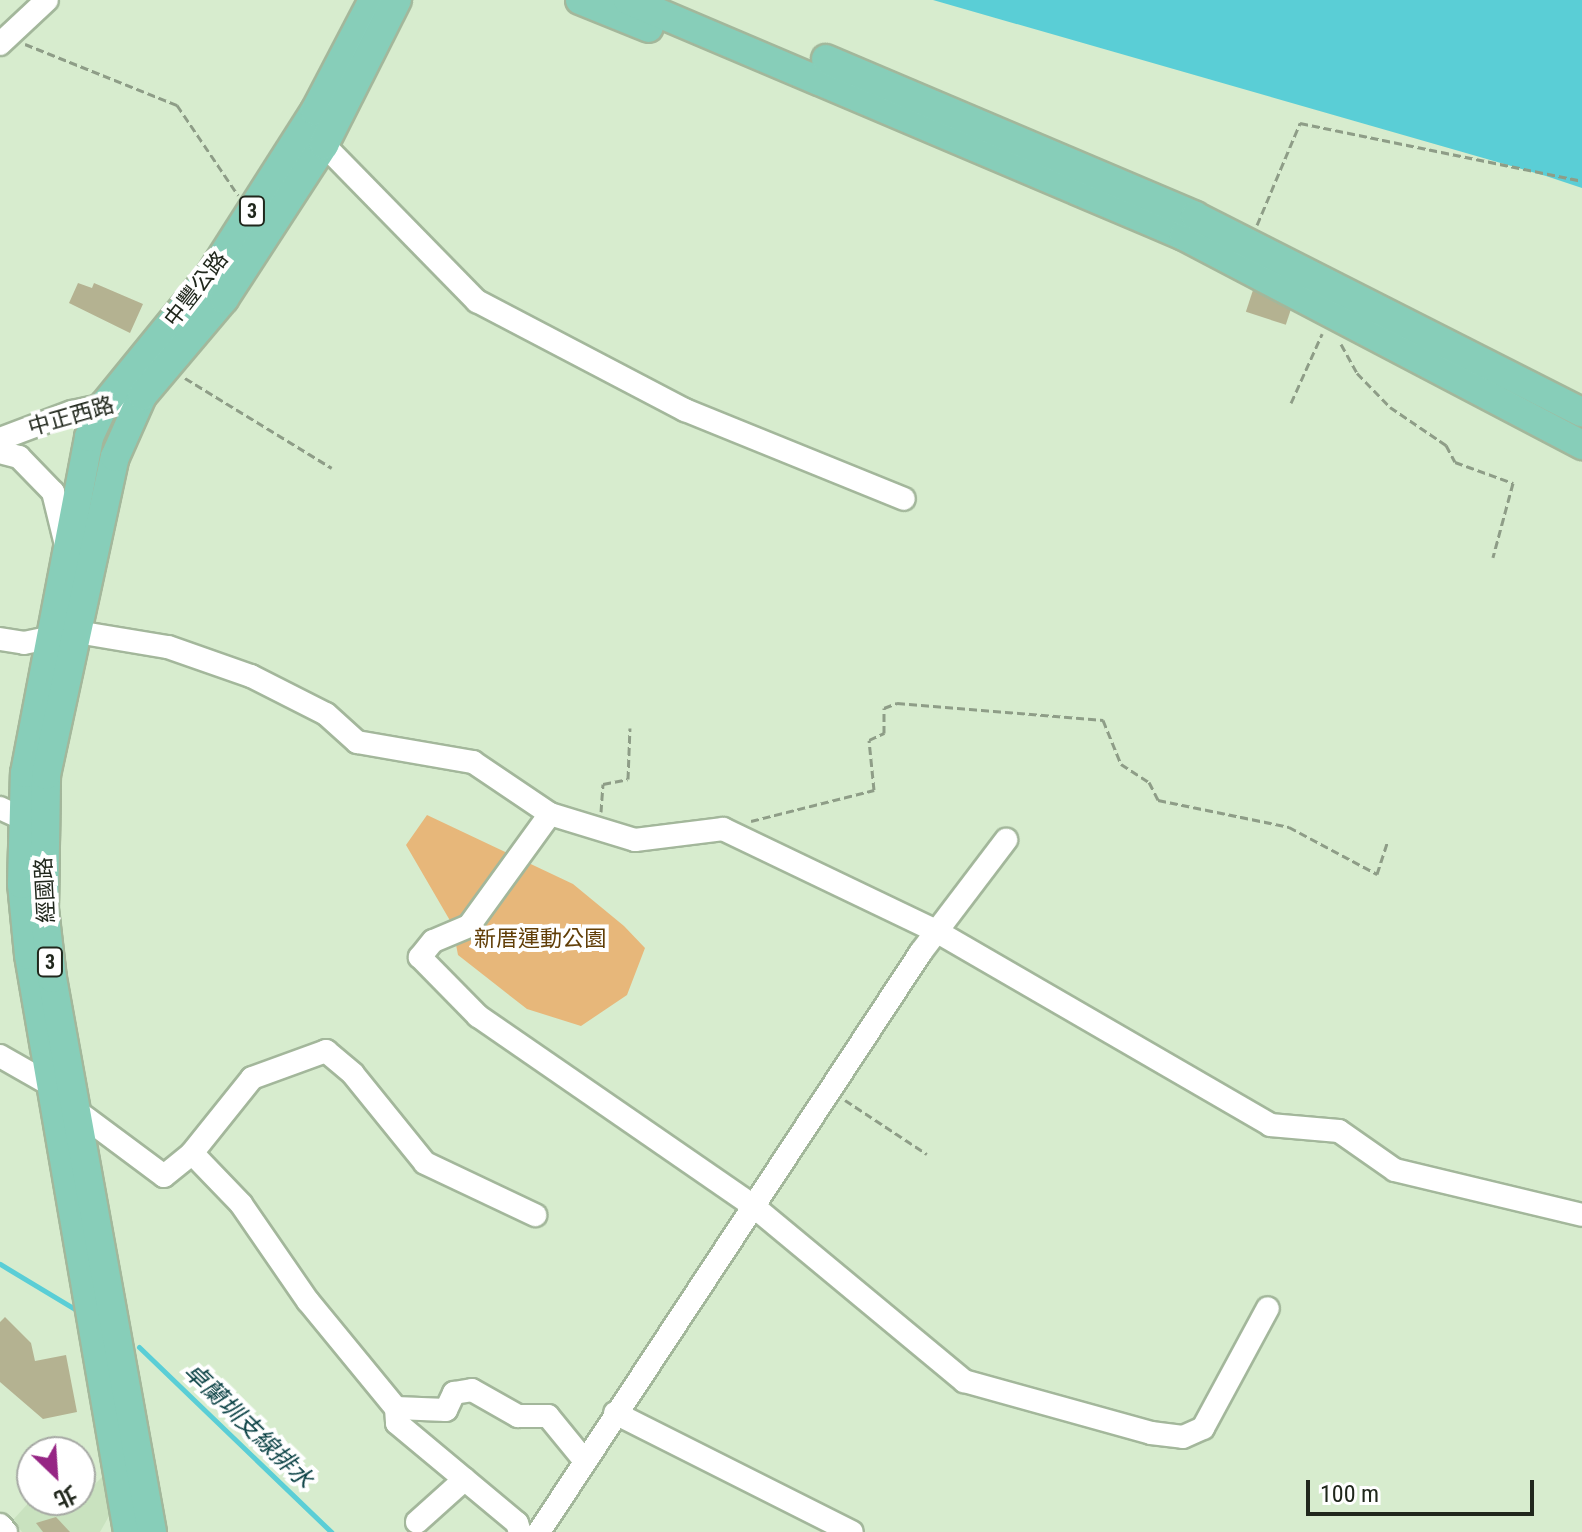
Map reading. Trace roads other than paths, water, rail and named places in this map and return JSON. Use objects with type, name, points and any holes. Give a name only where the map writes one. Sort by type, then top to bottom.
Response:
[{"type":"main road","points":[[387,5],[419,0]]},
{"type":"main road","points":[[580,0],[867,115],[908,106]]},
{"type":"main road","points":[[628,0],[908,106],[1249,243],[1582,412]]},
{"type":"main road","points":[[675,0],[1184,236],[1329,317],[1582,445]]},
{"type":"main road","name":"中豐公路","points":[[142,396],[167,367],[225,275],[324,145],[387,5]]},
{"type":"main road","name":"中豐公路","points":[[104,405],[225,275],[251,213],[387,5]]},
{"type":"main road","name":"經國路","points":[[142,396],[115,457],[11,813],[29,955],[64,1093],[152,1532]]},
{"type":"main road","name":"經國路","points":[[104,405],[89,437],[69,554],[65,635],[46,775],[44,909],[64,1093],[128,1532]]},
{"type":"street","points":[[3,40],[47,0]]},
{"type":"street","points":[[324,145],[477,301],[685,410],[904,499]]},
{"type":"street","name":"中正西路","points":[[0,439],[142,396]]},
{"type":"street","points":[[0,452],[19,457],[53,492],[69,554]]},
{"type":"street","points":[[0,639],[24,643],[65,635],[168,647],[251,676],[326,714],[357,742],[473,762],[550,814],[635,840],[723,829],[936,931],[1270,1125],[1339,1131],[1395,1170],[1582,1215]]},
{"type":"street","points":[[550,814],[469,926],[433,941],[420,957],[478,1016],[752,1205],[964,1381],[1151,1433],[1183,1437],[1203,1428],[1268,1308]]},
{"type":"street","points":[[539,1532],[829,1089],[936,931],[1006,840]]},
{"type":"street","points":[[0,1056],[64,1093],[164,1176],[192,1153],[252,1078],[326,1051],[353,1074],[425,1163],[535,1215]]},
{"type":"street","points":[[192,1153],[241,1204],[308,1301],[396,1408],[397,1423],[517,1523],[520,1532]]},
{"type":"street","points":[[396,1408],[446,1410],[454,1393],[472,1390],[518,1416],[548,1416],[584,1460]]},
{"type":"street","points":[[615,1413],[852,1532]]},
{"type":"street","points":[[417,1522],[465,1479]]},
{"type":"street","points":[[0,1525],[6,1532]]},
{"type":"water","points":[[933,0],[1582,0],[1582,188],[1546,176]]},
{"type":"waterway","name":"卓蘭圳支線排水","points":[[0,1264],[75,1309]]},
{"type":"waterway","name":"卓蘭圳支線排水","points":[[139,1347],[331,1532]]},
{"type":"park label","name":"新厝運動公園","points":[[540,939]]}]
